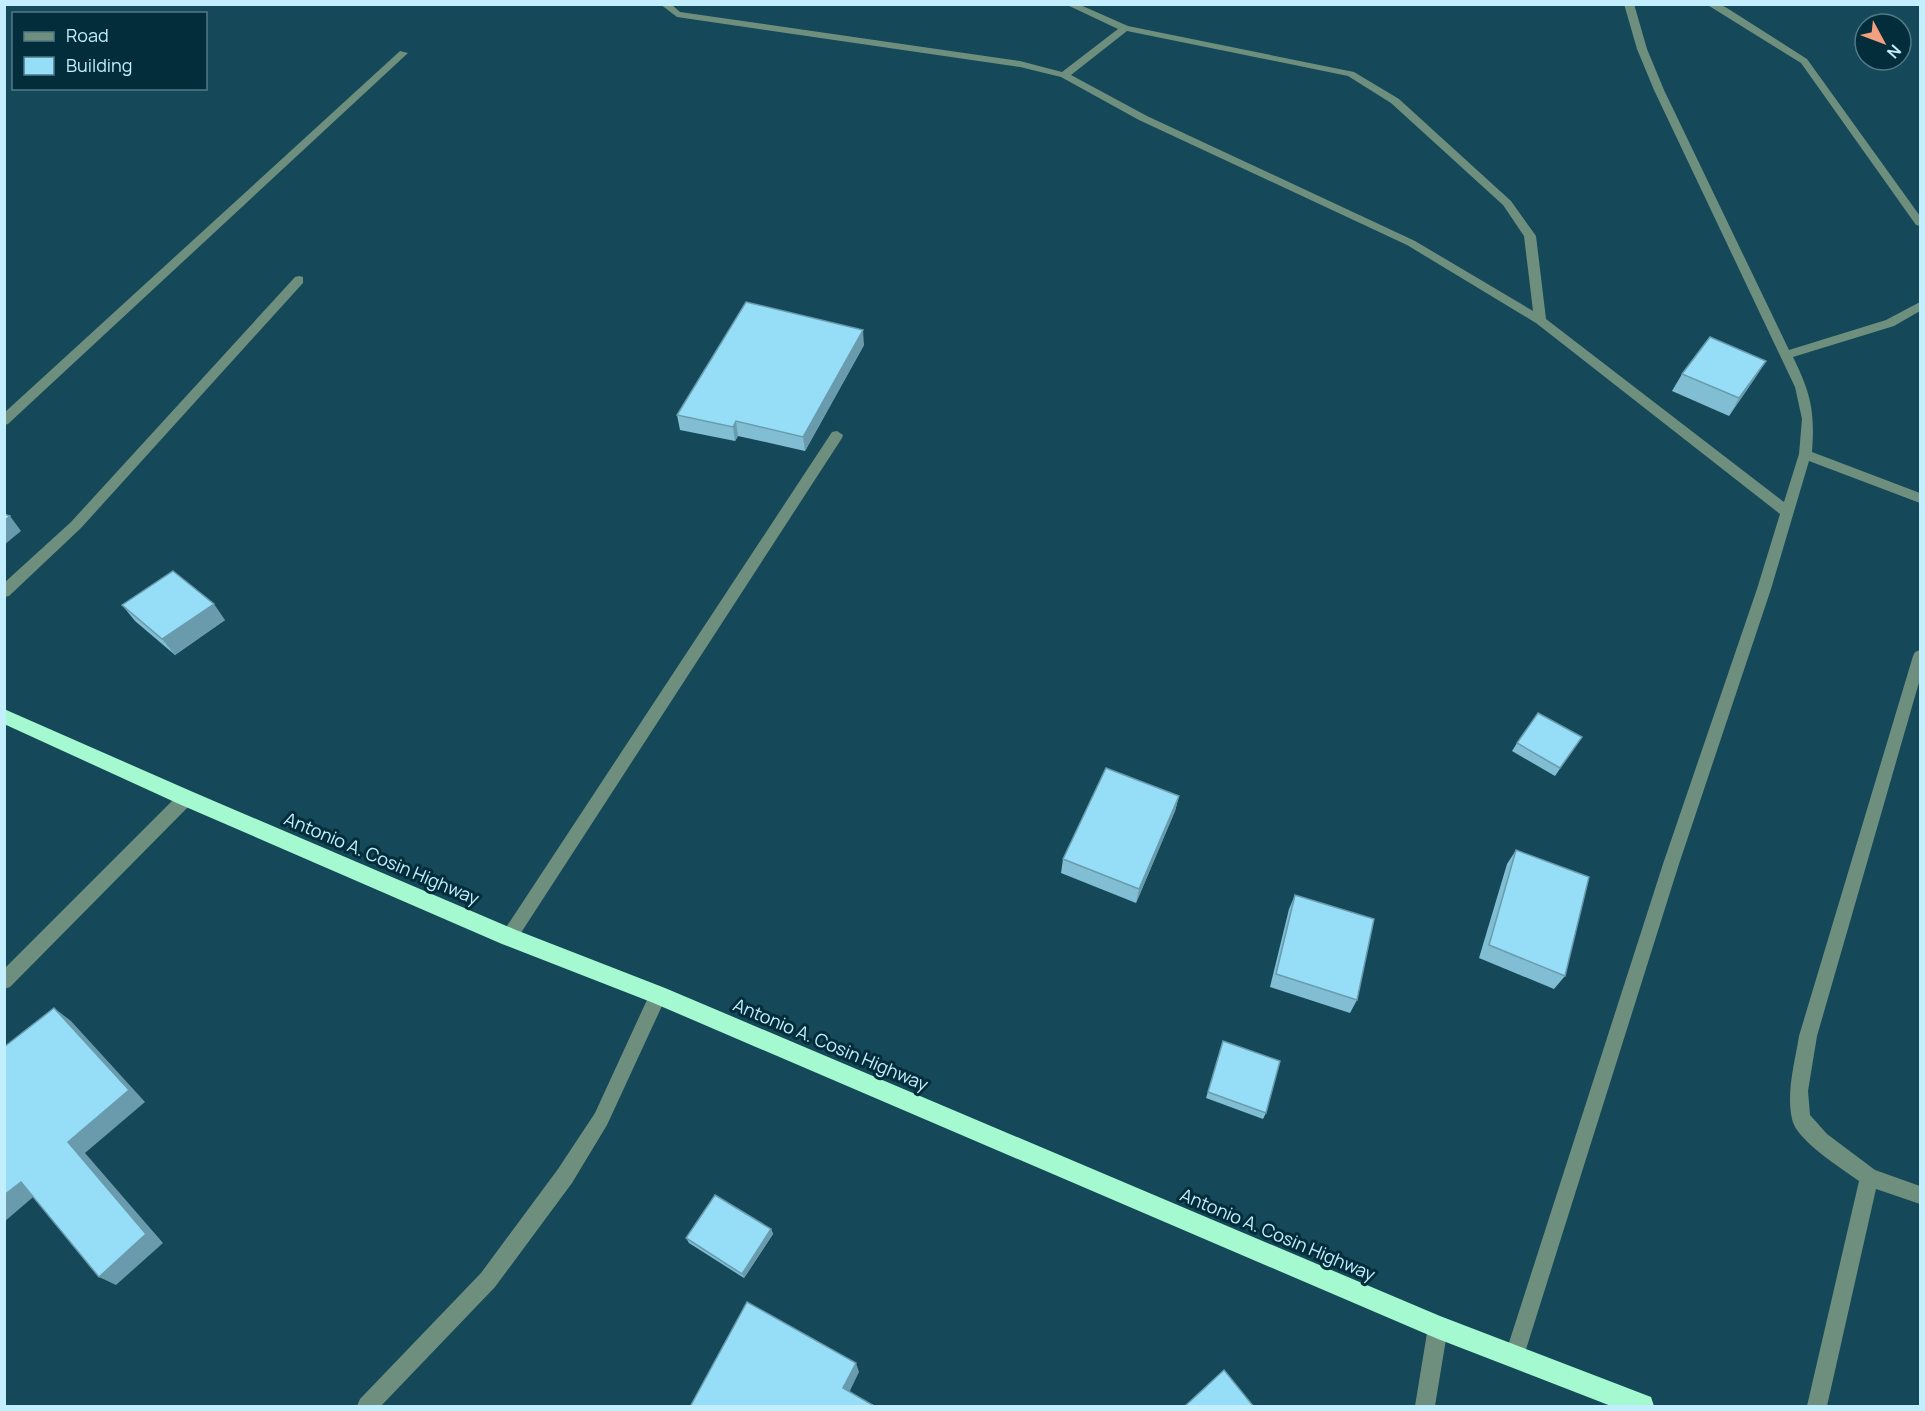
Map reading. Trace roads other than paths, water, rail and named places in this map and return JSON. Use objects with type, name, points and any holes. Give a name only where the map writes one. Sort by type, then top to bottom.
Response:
[{"type":"highway","name":"Antonio A. Cosin Highway","points":[[4,716],[186,798],[509,937],[658,995],[1438,1326],[1642,1407]]},
{"type":"street","points":[[664,4],[677,14],[1020,64],[1064,75],[1143,118],[1411,243],[1540,320],[1787,512]]},
{"type":"street","points":[[1069,4],[1125,28],[1351,75],[1395,101],[1507,203],[1530,236],[1540,320]]},
{"type":"street","points":[[1515,1355],[1671,864],[1764,589],[1805,454],[1808,419],[1802,387],[1659,90],[1642,49],[1629,4]]},
{"type":"street","points":[[1710,4],[1724,10],[1804,61],[1920,223]]},
{"type":"street","points":[[1064,75],[1125,28]]},
{"type":"street","points":[[4,421],[403,53]]},
{"type":"street","points":[[4,592],[76,525],[299,280]]},
{"type":"street","points":[[1786,355],[1890,323],[1920,306]]},
{"type":"street","points":[[509,937],[837,435]]},
{"type":"street","points":[[1805,454],[1920,498]]},
{"type":"street","points":[[1920,656],[1808,1035],[1799,1091],[1802,1119],[1820,1141],[1869,1177],[1920,1195]]},
{"type":"street","points":[[4,981],[186,798]]},
{"type":"street","points":[[367,1407],[488,1280],[565,1176],[601,1119],[658,995]]},
{"type":"street","points":[[1817,1407],[1869,1177]]},
{"type":"street","points":[[1425,1407],[1438,1326]]}]
